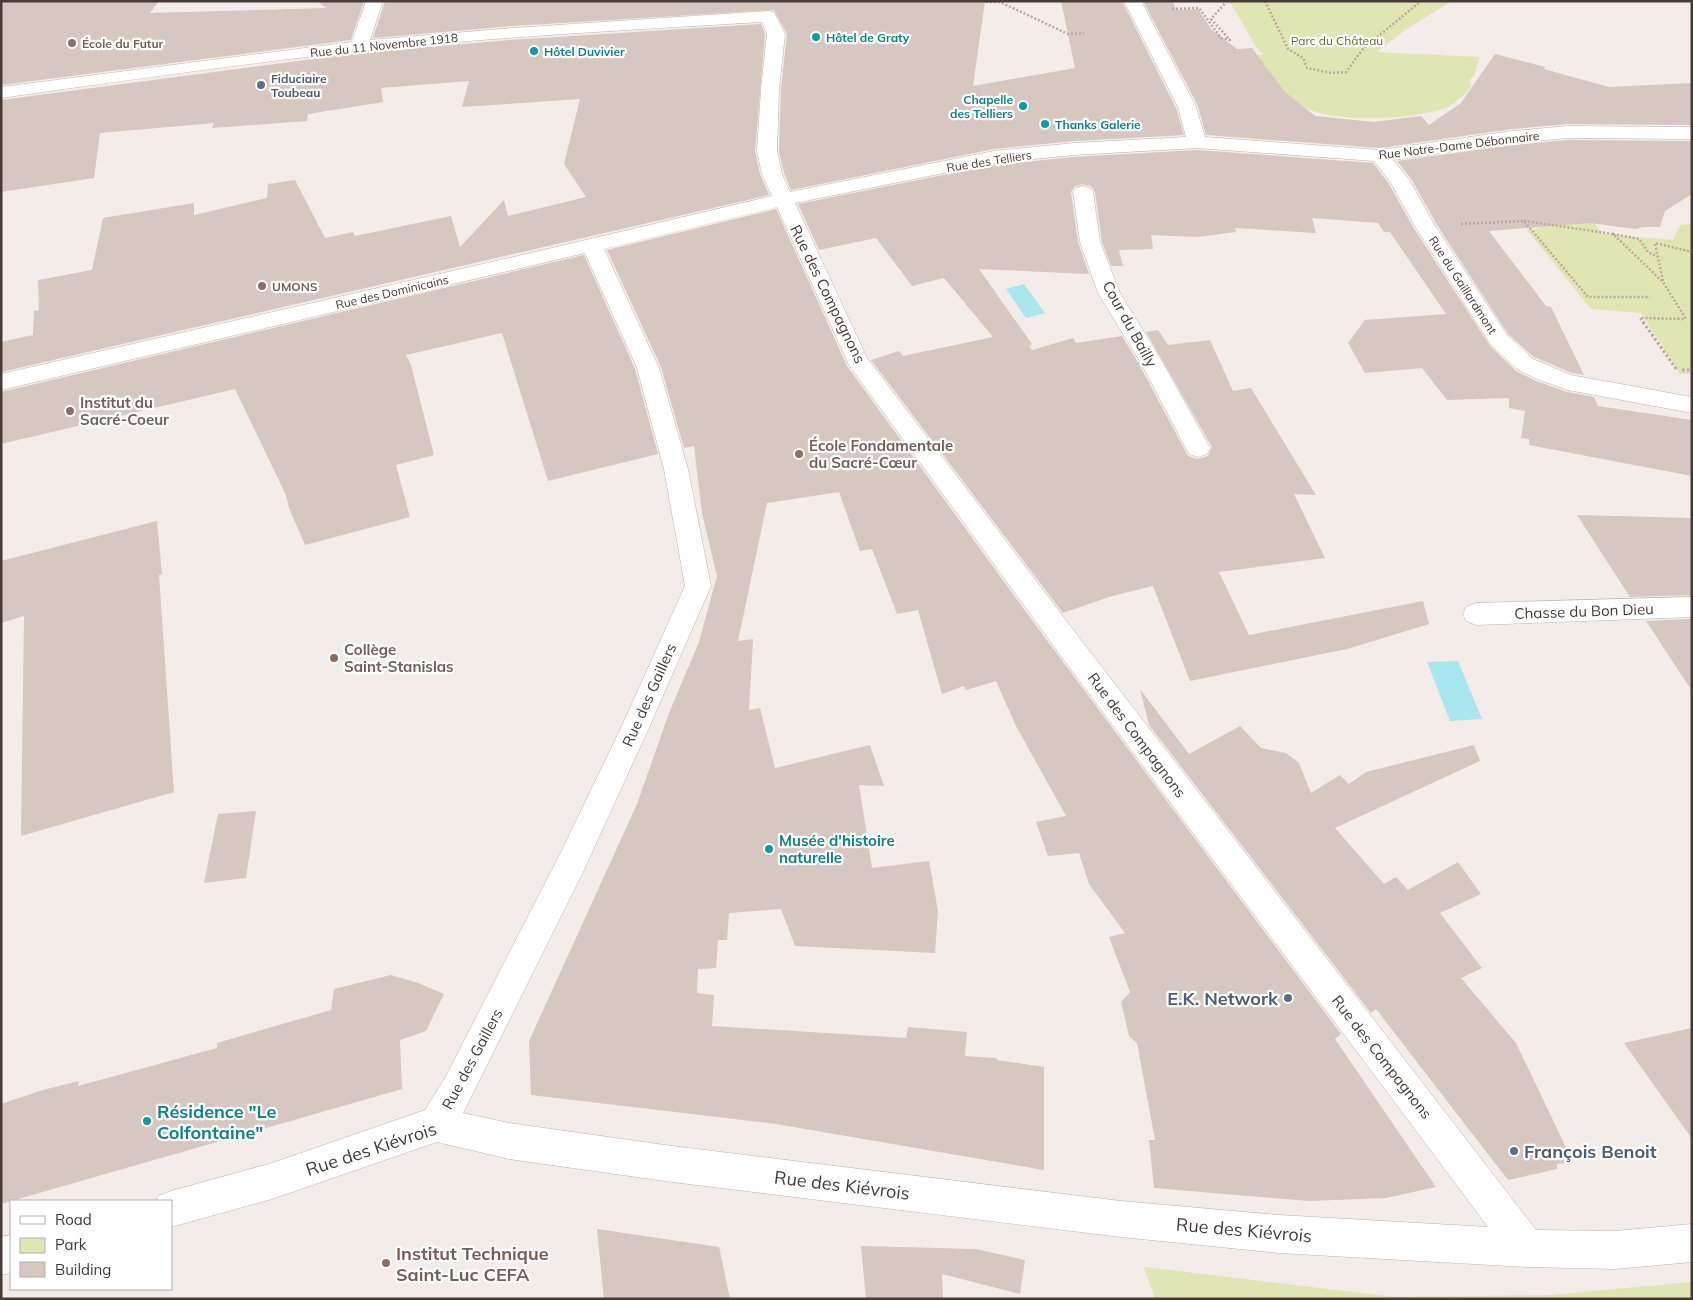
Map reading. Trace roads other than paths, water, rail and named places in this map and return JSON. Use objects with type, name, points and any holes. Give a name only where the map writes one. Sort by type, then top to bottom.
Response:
[{"type":"street","points":[[359,46],[375,1]]},
{"type":"street","points":[[1134,6],[1187,107],[1197,142]]},
{"type":"street","name":"Rue du 11 Novembre 1918","points":[[1,93],[126,75],[359,46],[771,9]]},
{"type":"street","name":"Rue des Compagnons","points":[[771,9],[776,34],[770,89],[767,151],[772,174],[782,200],[857,360],[1096,680],[1528,1248]]},
{"type":"street","name":"Rue Notre-Dame Débonnaire","points":[[1197,142],[1380,156],[1512,137],[1559,133],[1692,133]]},
{"type":"street","name":"Rue des Telliers","points":[[782,200],[994,157],[1075,156],[1197,142]]},
{"type":"street","name":"Rue du Gaillardmont","points":[[1380,156],[1400,181],[1425,226],[1499,340],[1526,364],[1545,374],[1568,382],[1692,405]]},
{"type":"street","name":"Cour du Bailly","points":[[1083,192],[1090,242],[1109,293],[1152,364],[1198,448]]},
{"type":"street","name":"Rue des Dominicains","points":[[1,382],[782,200]]},
{"type":"street","name":"Rue des Gaillers","points":[[437,1124],[458,1090],[572,862],[634,730],[698,586],[676,469],[648,368],[592,245]]},
{"type":"street","name":"Chasse du Bon Dieu","points":[[1476,614],[1692,607]]},
{"type":"street","name":"Rue des Kiévrois","points":[[172,1209],[272,1181],[437,1124],[509,1141],[672,1164],[1121,1219],[1278,1234],[1528,1248],[1615,1250],[1692,1243]]},
{"type":"water","points":[[1024,284],[1045,313],[1026,318],[1006,289]]},
{"type":"water","points":[[1458,661],[1482,719],[1450,721],[1427,662]]},
{"type":"place","name":"Hôtel de Graty","points":[[816,37]]},
{"type":"place","name":"École du Futur","points":[[72,43]]},
{"type":"place","name":"Hôtel Duvivier","points":[[534,51]]},
{"type":"place","name":"Fiduciaire Toubeau","points":[[261,85]]},
{"type":"place","name":"Chapelle des Telliers","points":[[1023,106]]},
{"type":"place","name":"Thanks Galerie","points":[[1045,124]]},
{"type":"place","name":"UMONS","points":[[262,286]]},
{"type":"place","name":"Institut du Sacré-Coeur","points":[[70,411]]},
{"type":"place","name":"École Fondamentale du Sacré-Cœur","points":[[799,454]]},
{"type":"place","name":"Collège Saint-Stanislas","points":[[334,658]]},
{"type":"place","name":"Musée d'histoire naturelle","points":[[769,849]]},
{"type":"place","name":"E.K. Network","points":[[1288,998]]},
{"type":"place","name":"Résidence \"Le Colfontaine\"","points":[[147,1121]]},
{"type":"place","name":"François Benoit","points":[[1514,1151]]},
{"type":"place","name":"Institut Technique Saint-Luc CEFA","points":[[386,1263]]},
{"type":"park label","name":"Parc du Château","points":[[1337,40]]}]
